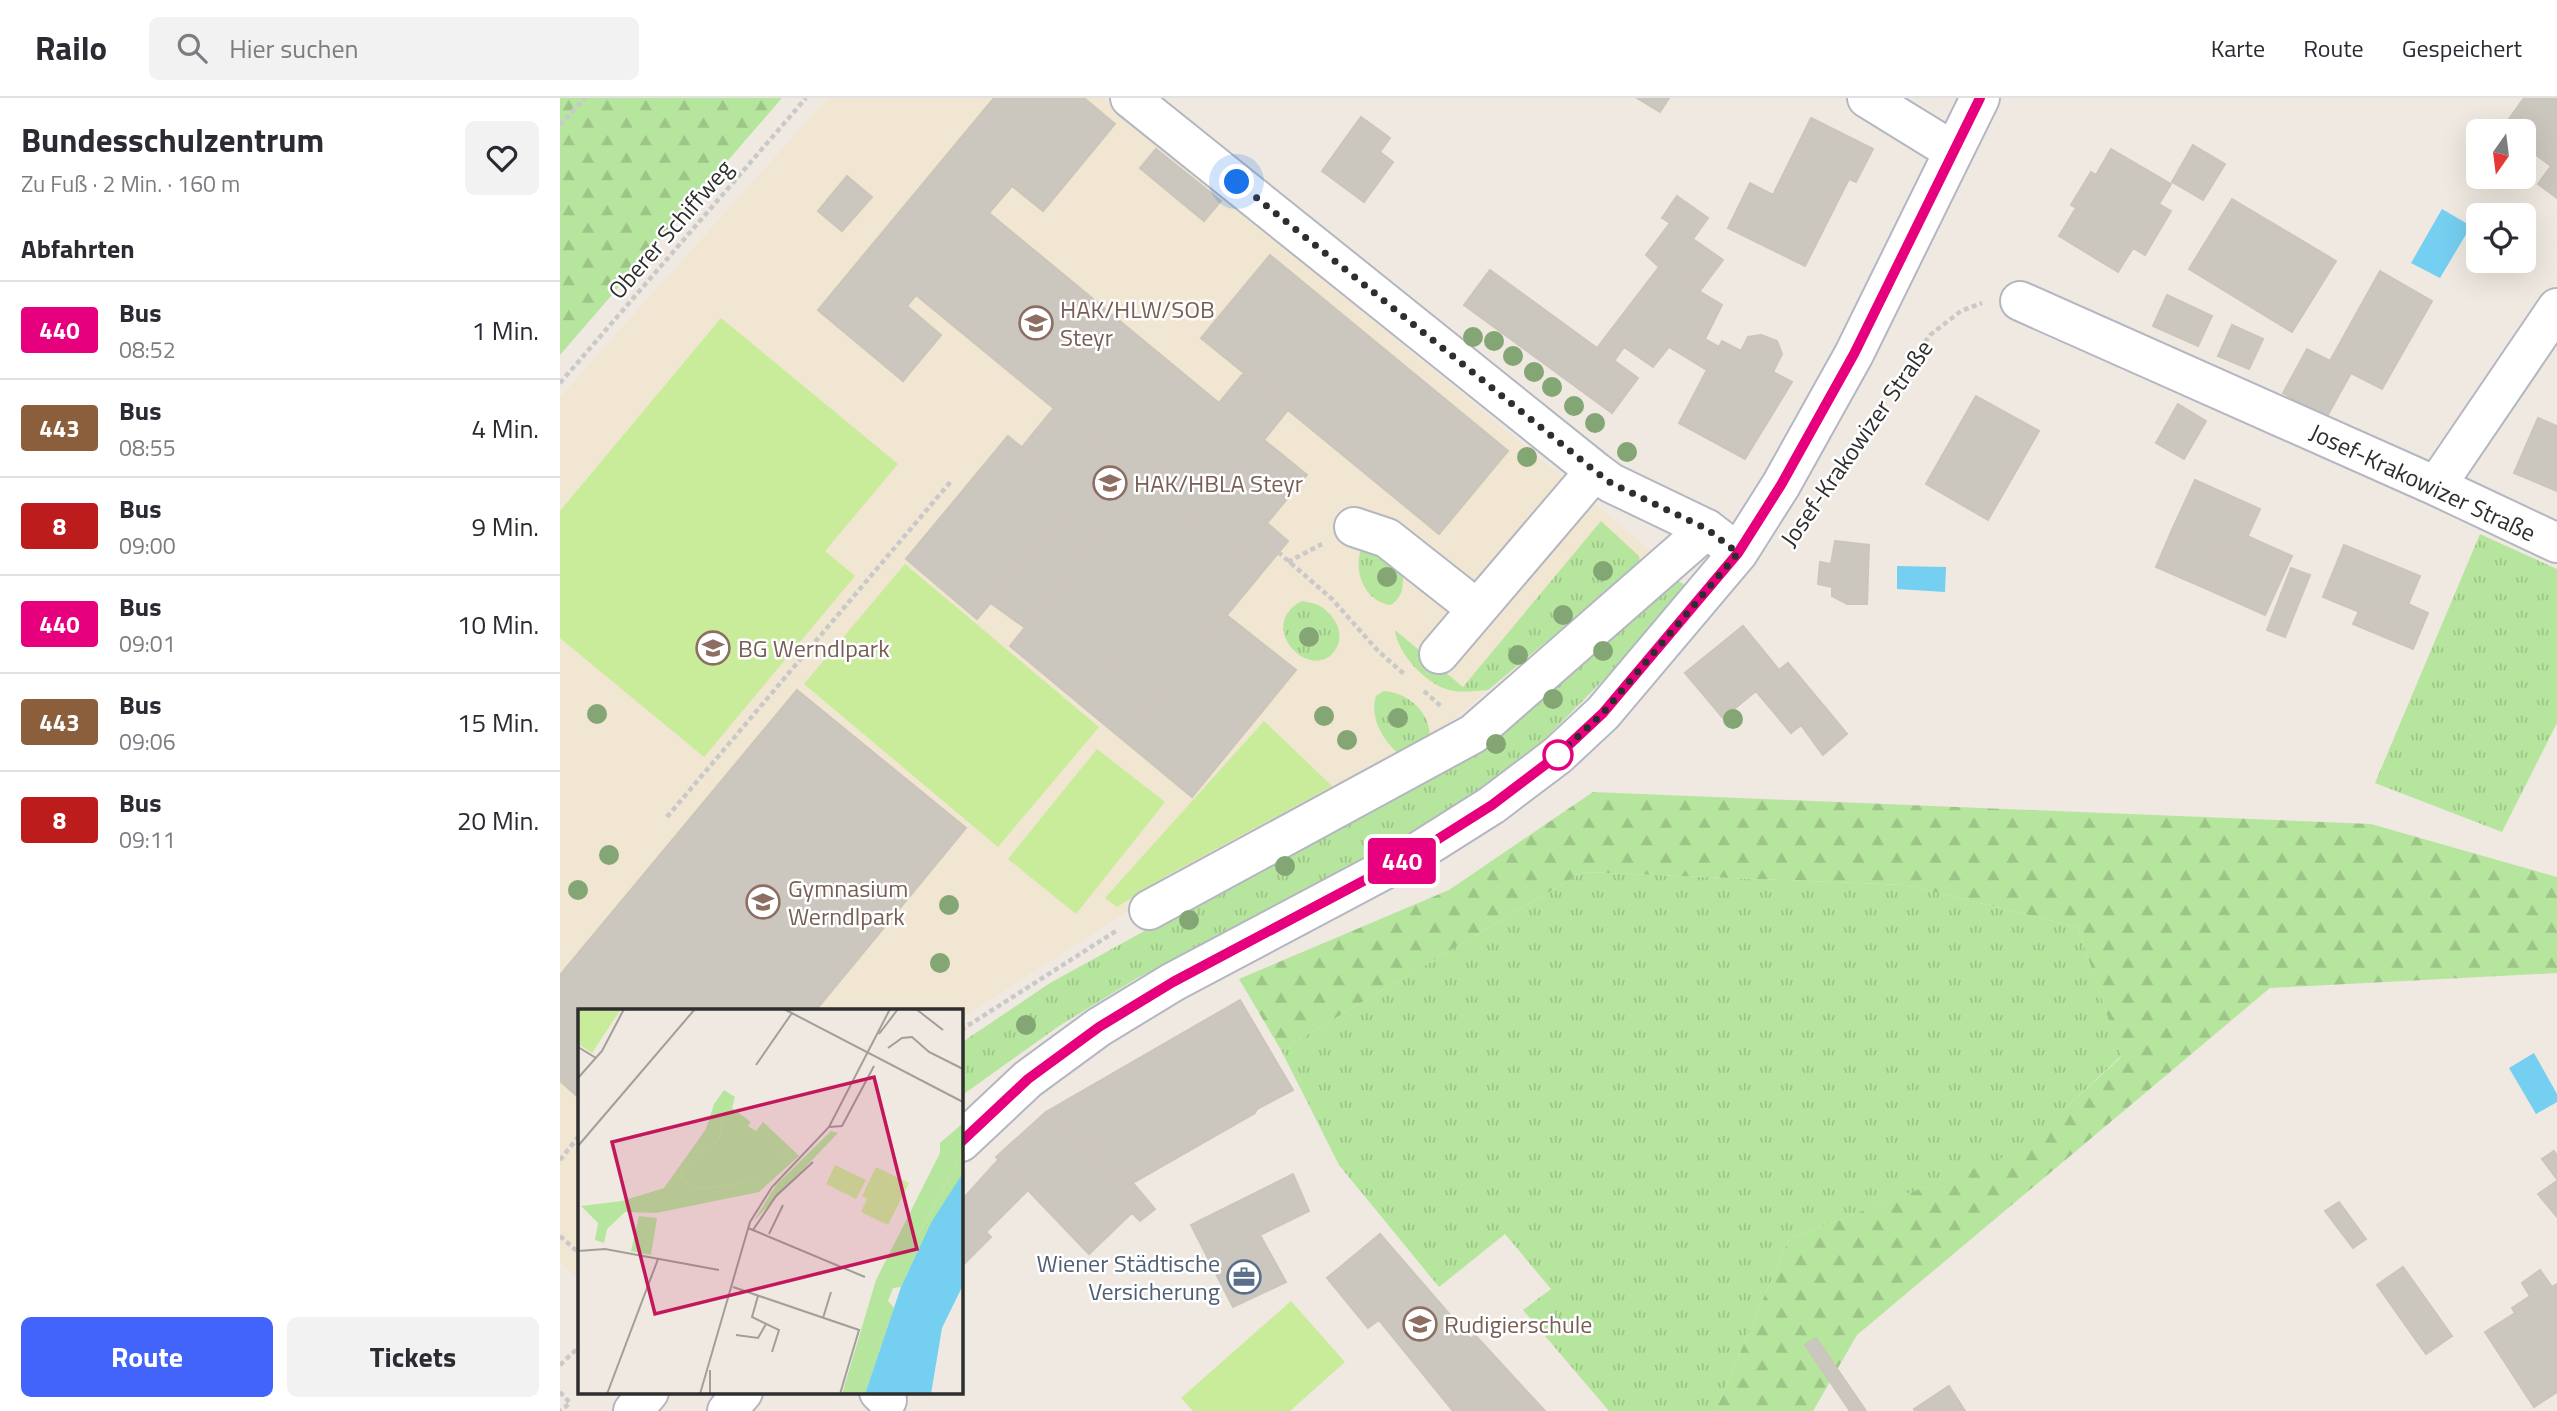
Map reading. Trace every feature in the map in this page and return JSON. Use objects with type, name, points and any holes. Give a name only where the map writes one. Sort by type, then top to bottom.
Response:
[{"type":"street","points":[[1130,98],[1611,483],[1707,529],[1738,553]]},
{"type":"street","points":[[1867,98],[1953,151]]},
{"type":"street","points":[[964,1133],[1028,1079],[1099,1027],[1173,982],[1416,853],[1492,805],[1558,755],[1603,713],[1738,553],[1788,474],[1854,354],[1980,98]]},
{"type":"street","name":"Josef-Krakowizer Straße","points":[[2020,301],[2436,486],[2557,543]]},
{"type":"street","points":[[2436,486],[2557,307]]},
{"type":"street","points":[[1439,654],[1595,471]]},
{"type":"street","points":[[1354,527],[1387,538],[1477,609]]},
{"type":"street","points":[[1149,910],[1473,734],[1707,529]]},
{"type":"street","points":[[633,1411],[647,1394]]},
{"type":"street","points":[[727,1411],[741,1394]]},
{"type":"path","points":[[560,125],[585,98]]},
{"type":"path","name":"Oberer Schiffweg","points":[[560,383],[806,98]]},
{"type":"path","name":"Josef-Krakowizer Straße","points":[[1835,472],[1930,335],[1961,311],[1990,300],[2020,301]]},
{"type":"path","points":[[667,817],[952,480]]},
{"type":"path","points":[[1278,552],[1332,599],[1378,651],[1410,679]]},
{"type":"path","points":[[1420,688],[1473,734]]},
{"type":"path","points":[[962,1029],[1149,910]]},
{"type":"path","points":[[560,1160],[578,1137]]},
{"type":"path","points":[[560,1236],[578,1252]]},
{"type":"path","points":[[560,1365],[578,1348]]},
{"type":"path","points":[[560,1392],[570,1403],[560,1411]]},
{"type":"shaded area","name":"HAK/HBLA Steyr","points":[[828,98],[1104,98],[1654,553],[1430,738],[1172,883],[962,1017],[962,1009],[578,1009],[578,1278],[560,1262],[560,397]]},
{"type":"green space","points":[[560,98],[782,98],[560,355]]},
{"type":"green space","points":[[721,318],[898,464],[825,551],[855,576],[704,757],[560,638],[560,511]]},
{"type":"green space","points":[[1601,521],[1639,556],[1640,564],[1488,690],[1468,692],[1440,687],[1422,674],[1407,658],[1395,630],[1463,687]]},
{"type":"green space","points":[[2480,534],[2557,569],[2557,723],[2502,832],[2375,783]]},
{"type":"green space","points":[[1371,543],[1403,574],[1402,591],[1391,605],[1374,598],[1362,583],[1359,573],[1360,554],[1363,545]]},
{"type":"green space","points":[[905,564],[1099,727],[998,847],[804,684]]},
{"type":"green space","points":[[1670,578],[1689,586],[1622,661],[1545,739],[1455,807],[1134,980],[1059,1026],[962,1095],[962,1042],[1050,983],[1246,875]]},
{"type":"green space","points":[[1302,601],[1324,609],[1338,627],[1337,648],[1321,660],[1310,660],[1299,655],[1284,635],[1284,623],[1289,611]]},
{"type":"green space","points":[[1384,691],[1410,700],[1422,712],[1429,729],[1430,738],[1400,755],[1383,736],[1374,712],[1376,696]]},
{"type":"green space","points":[[1264,721],[1332,786],[1168,875],[1117,907],[1105,898]]},
{"type":"green space","points":[[1097,749],[1165,802],[1076,914],[1008,859]]},
{"type":"green space","points":[[1593,792],[2371,824],[2557,877],[2557,973],[2270,988],[1857,1335],[1813,1411],[1715,1411],[1789,1239],[2019,1151],[2121,1057],[2078,927],[1905,885],[1583,872],[1281,1050],[1239,979],[1449,890]]},
{"type":"green space","points":[[1583,872],[1905,885],[2078,927],[2121,1056],[2020,1151],[1789,1239],[1715,1411],[1609,1411],[1523,1310],[1551,1289],[1505,1234],[1439,1287],[1339,1165],[1281,1050]]},
{"type":"green space","points":[[1291,1301],[1345,1362],[1290,1411],[1193,1411],[1181,1398]]},
{"type":"water","points":[[2442,209],[2466,223],[2466,234],[2440,278],[2411,263]]},
{"type":"water","points":[[1897,566],[1946,567],[1945,592],[1897,589]]},
{"type":"water","points":[[2534,1053],[2557,1094],[2557,1102],[2536,1114],[2509,1068]]},
{"type":"building","name":"HAK/HLW/SOB Steyr","points":[[994,98],[1084,98],[1115,124],[1043,211],[1012,186],[989,213],[1219,403],[1247,369],[1291,406],[1264,440],[1307,475],[1237,559],[916,295],[907,306],[941,335],[903,381],[818,310]]},
{"type":"building","points":[[1637,98],[1669,98],[1660,112]]},
{"type":"building","points":[[2524,98],[2557,98],[2557,198],[2538,184],[2551,166],[2536,155],[2536,119],[2509,119]]},
{"type":"building","points":[[1361,117],[1390,138],[1380,152],[1393,162],[1364,202],[1322,171]]},
{"type":"building","points":[[1811,118],[1873,149],[1856,182],[1849,179],[1805,266],[1728,228],[1750,183],[1773,195]]},
{"type":"building","points":[[2193,145],[2225,164],[2203,200],[2172,182]]},
{"type":"building","points":[[1156,149],[1221,201],[1204,221],[1140,168]]},
{"type":"building","points":[[2111,149],[2171,184],[2159,204],[2171,211],[2145,255],[2133,248],[2118,272],[2059,236],[2076,208],[2071,205],[2091,172],[2096,175]]},
{"type":"building","points":[[847,176],[872,197],[842,231],[818,211]]},
{"type":"building","points":[[1677,196],[1708,218],[1693,239],[1723,260],[1699,292],[1659,267],[1646,255],[1670,223],[1662,218]]},
{"type":"building","points":[[2232,199],[2336,261],[2292,332],[2189,269]]},
{"type":"building","name":"HAK/HLW/SOB Steyr","points":[[1270,255],[1508,451],[1439,534],[1288,410],[1291,406],[1247,369],[1244,373],[1201,338]]},
{"type":"building","points":[[1659,267],[1722,305],[1705,339],[1719,347],[1707,370],[1669,347],[1653,367],[1624,347],[1614,361],[1597,348]]},
{"type":"building","points":[[1490,270],[1638,378],[1612,413],[1464,305]]},
{"type":"building","points":[[2380,271],[2432,301],[2382,389],[2351,373],[2326,418],[2283,393],[2307,349],[2330,361]]},
{"type":"building","points":[[2167,295],[2212,316],[2198,346],[2153,326]]},
{"type":"building","points":[[2232,325],[2263,339],[2249,369],[2218,356]]},
{"type":"building","points":[[1761,335],[1777,341],[1782,354],[1773,372],[1792,382],[1745,459],[1679,423],[1722,341],[1741,351],[1748,337]]},
{"type":"building","points":[[1976,396],[2039,431],[1988,520],[1926,484]]},
{"type":"building","points":[[2178,404],[2206,421],[2184,459],[2156,443]]},
{"type":"building","name":"HAK/HLW/SOB Steyr","points":[[1054,408],[1237,559],[1267,523],[1288,541],[1228,614],[1224,613],[1122,739],[1081,705],[1184,580],[1111,522],[1024,627],[992,604],[1081,496],[1022,447]]},
{"type":"building","points":[[2538,418],[2557,426],[2557,491],[2514,473]]},
{"type":"building","points":[[1008,436],[1081,496],[977,619],[906,559]]},
{"type":"building","points":[[2195,480],[2260,509],[2236,562],[2171,532]]},
{"type":"building","points":[[1111,522],[1184,580],[1081,705],[1010,646]]},
{"type":"building","points":[[2171,532],[2224,556],[2209,590],[2156,567]]},
{"type":"building","points":[[2247,536],[2292,556],[2265,615],[2209,590],[2224,556],[2236,562]]},
{"type":"building","points":[[1835,541],[1869,545],[1867,604],[1847,604],[1832,596],[1832,587],[1818,584],[1820,562],[1831,564]]},
{"type":"building","points":[[2344,545],[2420,576],[2398,628],[2323,597]]},
{"type":"building","points":[[2291,568],[2310,575],[2285,637],[2267,630]]},
{"type":"building","points":[[2408,604],[2428,613],[2413,649],[2353,624],[2359,611],[2398,628]]},
{"type":"building","points":[[1224,613],[1296,670],[1192,797],[1122,739]]},
{"type":"building","points":[[1743,626],[1779,670],[1788,663],[1824,706],[1791,733],[1756,691],[1723,718],[1685,673]]},
{"type":"building","name":"Gymnasium Werndlpark","points":[[797,690],[966,828],[817,1009],[578,1009],[578,1097],[560,1081],[560,975]]},
{"type":"building","points":[[1824,706],[1847,734],[1823,755],[1801,725]]},
{"type":"building","points":[[1240,1000],[1293,1090],[1257,1109],[1255,1113],[1128,1186],[1101,1138],[1081,1149],[1046,1112]]},
{"type":"building","points":[[1046,1112],[1137,1208],[1089,1254],[996,1157]]},
{"type":"building","points":[[1101,1138],[1128,1186],[1133,1183],[1155,1209],[1140,1221],[1132,1213],[1137,1208],[1081,1149]]},
{"type":"building","points":[[2554,1151],[2557,1156],[2557,1179],[2542,1159]]},
{"type":"building","points":[[999,1159],[1028,1190],[986,1232],[991,1237],[962,1266],[962,1200]]},
{"type":"building","points":[[1293,1174],[1309,1211],[1260,1235],[1286,1282],[1233,1307],[1191,1225]]},
{"type":"building","points":[[2557,1181],[2557,1217],[2538,1194]]},
{"type":"building","points":[[2339,1202],[2366,1239],[2353,1248],[2325,1211]]},
{"type":"building","name":"Rudigierschule","points":[[1380,1234],[1471,1339],[1475,1335],[1545,1411],[1453,1411],[1379,1320],[1368,1328],[1327,1278]]},
{"type":"building","points":[[2403,1267],[2452,1336],[2426,1354],[2377,1285]]},
{"type":"building","points":[[2540,1270],[2552,1287],[2557,1284],[2557,1392],[2534,1407],[2485,1332],[2515,1313],[2512,1308],[2530,1296],[2522,1283]]},
{"type":"building","points":[[1816,1338],[1866,1411],[1850,1411],[1805,1345]]},
{"type":"building","points":[[1949,1386],[1965,1411],[1915,1411],[1914,1409]]},
{"type":"bus line","name":"440","points":[[962,1141],[1028,1079],[1099,1027],[1173,982],[1416,853],[1492,805],[1558,755],[1603,713],[1738,553],[1781,485],[1854,354],[1980,98]]},
{"type":"place","name":"HAK/HLW/SOB Steyr","points":[[1036,323]]},
{"type":"place","name":"HAK/HBLA Steyr","points":[[1110,483]]},
{"type":"place","name":"BG Werndlpark","points":[[713,648]]},
{"type":"place","name":"Gymnasium Werndlpark","points":[[763,902]]},
{"type":"place","name":"Wiener Städtische Versicherung","points":[[1244,1277]]},
{"type":"place","name":"Rudigierschule","points":[[1420,1324]]},
{"type":"route","points":[[1237,182],[1611,483],[1707,529],[1738,553],[1603,713],[1558,755]]}]
